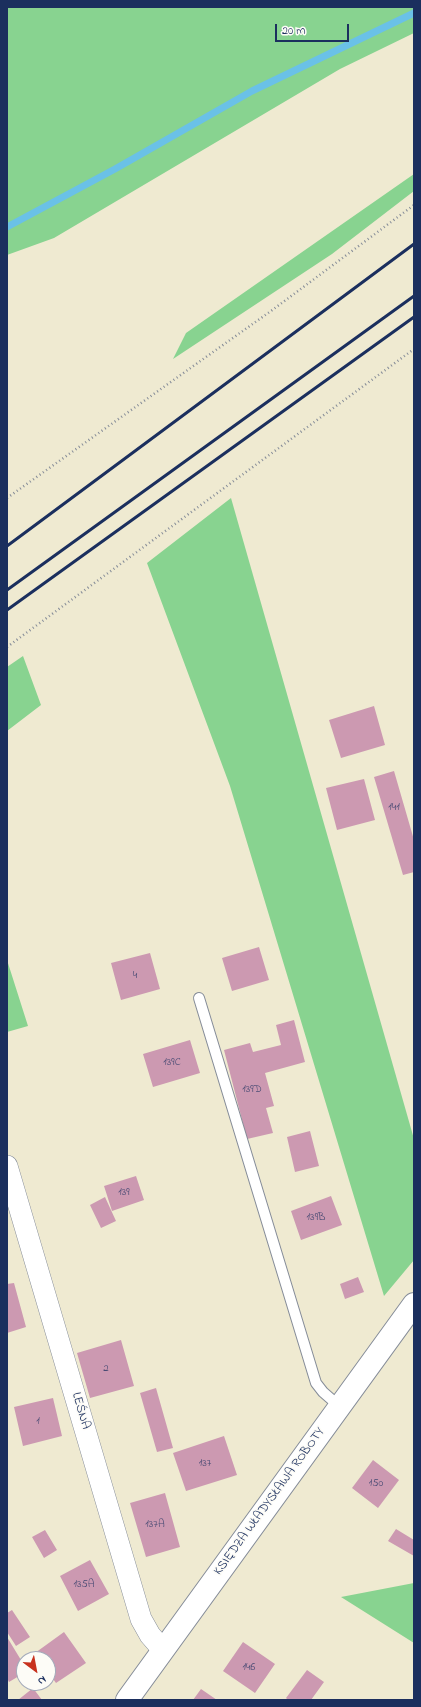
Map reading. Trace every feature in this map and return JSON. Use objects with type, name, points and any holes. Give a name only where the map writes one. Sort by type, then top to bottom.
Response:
[{"type":"main road","name":"KSIĘDZA WŁADYSŁAWA ROBOTY","points":[[127,1700],[414,1304]]},
{"type":"street","name":"LEŚNA","points":[[7,1166],[141,1619],[150,1635],[163,1650]]},
{"type":"lane","points":[[199,998],[316,1383],[322,1392],[339,1406]]},
{"type":"path","points":[[7,498],[271,311],[414,205]]},
{"type":"path","points":[[7,647],[414,349]]},
{"type":"green space","points":[[7,7],[414,7],[414,33],[340,69],[54,238],[7,255]]},
{"type":"green space","points":[[414,174],[414,191],[332,254],[173,359],[186,333]]},
{"type":"green space","points":[[231,498],[414,1139],[414,1260],[384,1296],[230,786],[147,563]]},
{"type":"green space","points":[[23,656],[41,705],[7,731],[7,667]]},
{"type":"green space","points":[[7,960],[28,1026],[7,1032]]},
{"type":"green space","points":[[414,1583],[414,1643],[341,1597]]},
{"type":"building","points":[[374,706],[385,745],[341,758],[329,720]]},
{"type":"building","points":[[394,771],[414,840],[414,872],[403,875],[374,777]]},
{"type":"building","points":[[364,779],[375,820],[337,830],[326,788]]},
{"type":"building","points":[[259,947],[269,980],[232,991],[222,958]]},
{"type":"building","points":[[150,953],[160,989],[121,1000],[111,963]]},
{"type":"building","points":[[294,1020],[305,1062],[265,1073],[274,1106],[266,1108],[273,1133],[247,1139],[224,1050],[250,1043],[253,1052],[281,1045],[276,1025]]},
{"type":"building","points":[[190,1040],[200,1073],[153,1087],[143,1054]]},
{"type":"building","points":[[310,1131],[319,1166],[295,1172],[287,1137]]},
{"type":"building","points":[[136,1176],[144,1200],[112,1211],[104,1186]]},
{"type":"building","points":[[331,1196],[342,1225],[301,1240],[291,1211]]},
{"type":"building","points":[[105,1197],[116,1221],[101,1228],[90,1205]]},
{"type":"building","points":[[358,1277],[364,1292],[345,1299],[340,1284]]},
{"type":"building","points":[[14,1283],[26,1327],[7,1333],[7,1284]]},
{"type":"building","points":[[121,1340],[134,1386],[90,1398],[77,1353]]},
{"type":"building","points":[[156,1388],[173,1448],[157,1452],[140,1393]]},
{"type":"building","points":[[53,1398],[62,1436],[23,1446],[14,1407]]},
{"type":"building","points":[[224,1436],[237,1475],[186,1491],[173,1453]]},
{"type":"building","points":[[373,1460],[399,1480],[378,1508],[352,1488]]},
{"type":"building","points":[[165,1493],[180,1547],[146,1557],[130,1503]]},
{"type":"building","points":[[396,1529],[414,1540],[414,1556],[388,1541]]},
{"type":"building","points":[[45,1530],[57,1550],[44,1558],[32,1537]]},
{"type":"building","points":[[90,1560],[109,1594],[78,1611],[60,1576]]},
{"type":"building","points":[[12,1610],[30,1637],[16,1646],[7,1632],[7,1613]]},
{"type":"building","points":[[64,1632],[86,1663],[56,1683],[56,1651],[38,1651]]},
{"type":"building","points":[[7,1637],[16,1652],[16,1678],[9,1682],[7,1678]]},
{"type":"building","points":[[243,1642],[275,1664],[255,1693],[223,1671]]},
{"type":"building","points":[[307,1670],[324,1682],[311,1700],[288,1700],[286,1698]]},
{"type":"building","points":[[201,1689],[217,1700],[193,1700]]},
{"type":"building","points":[[29,1691],[35,1691],[42,1700],[18,1700]]},
{"type":"waterway","points":[[7,227],[115,169],[252,91],[414,13]]},
{"type":"railway","points":[[7,546],[414,244]]},
{"type":"railway","points":[[7,590],[414,296]]},
{"type":"railway","points":[[7,610],[414,317]]}]
